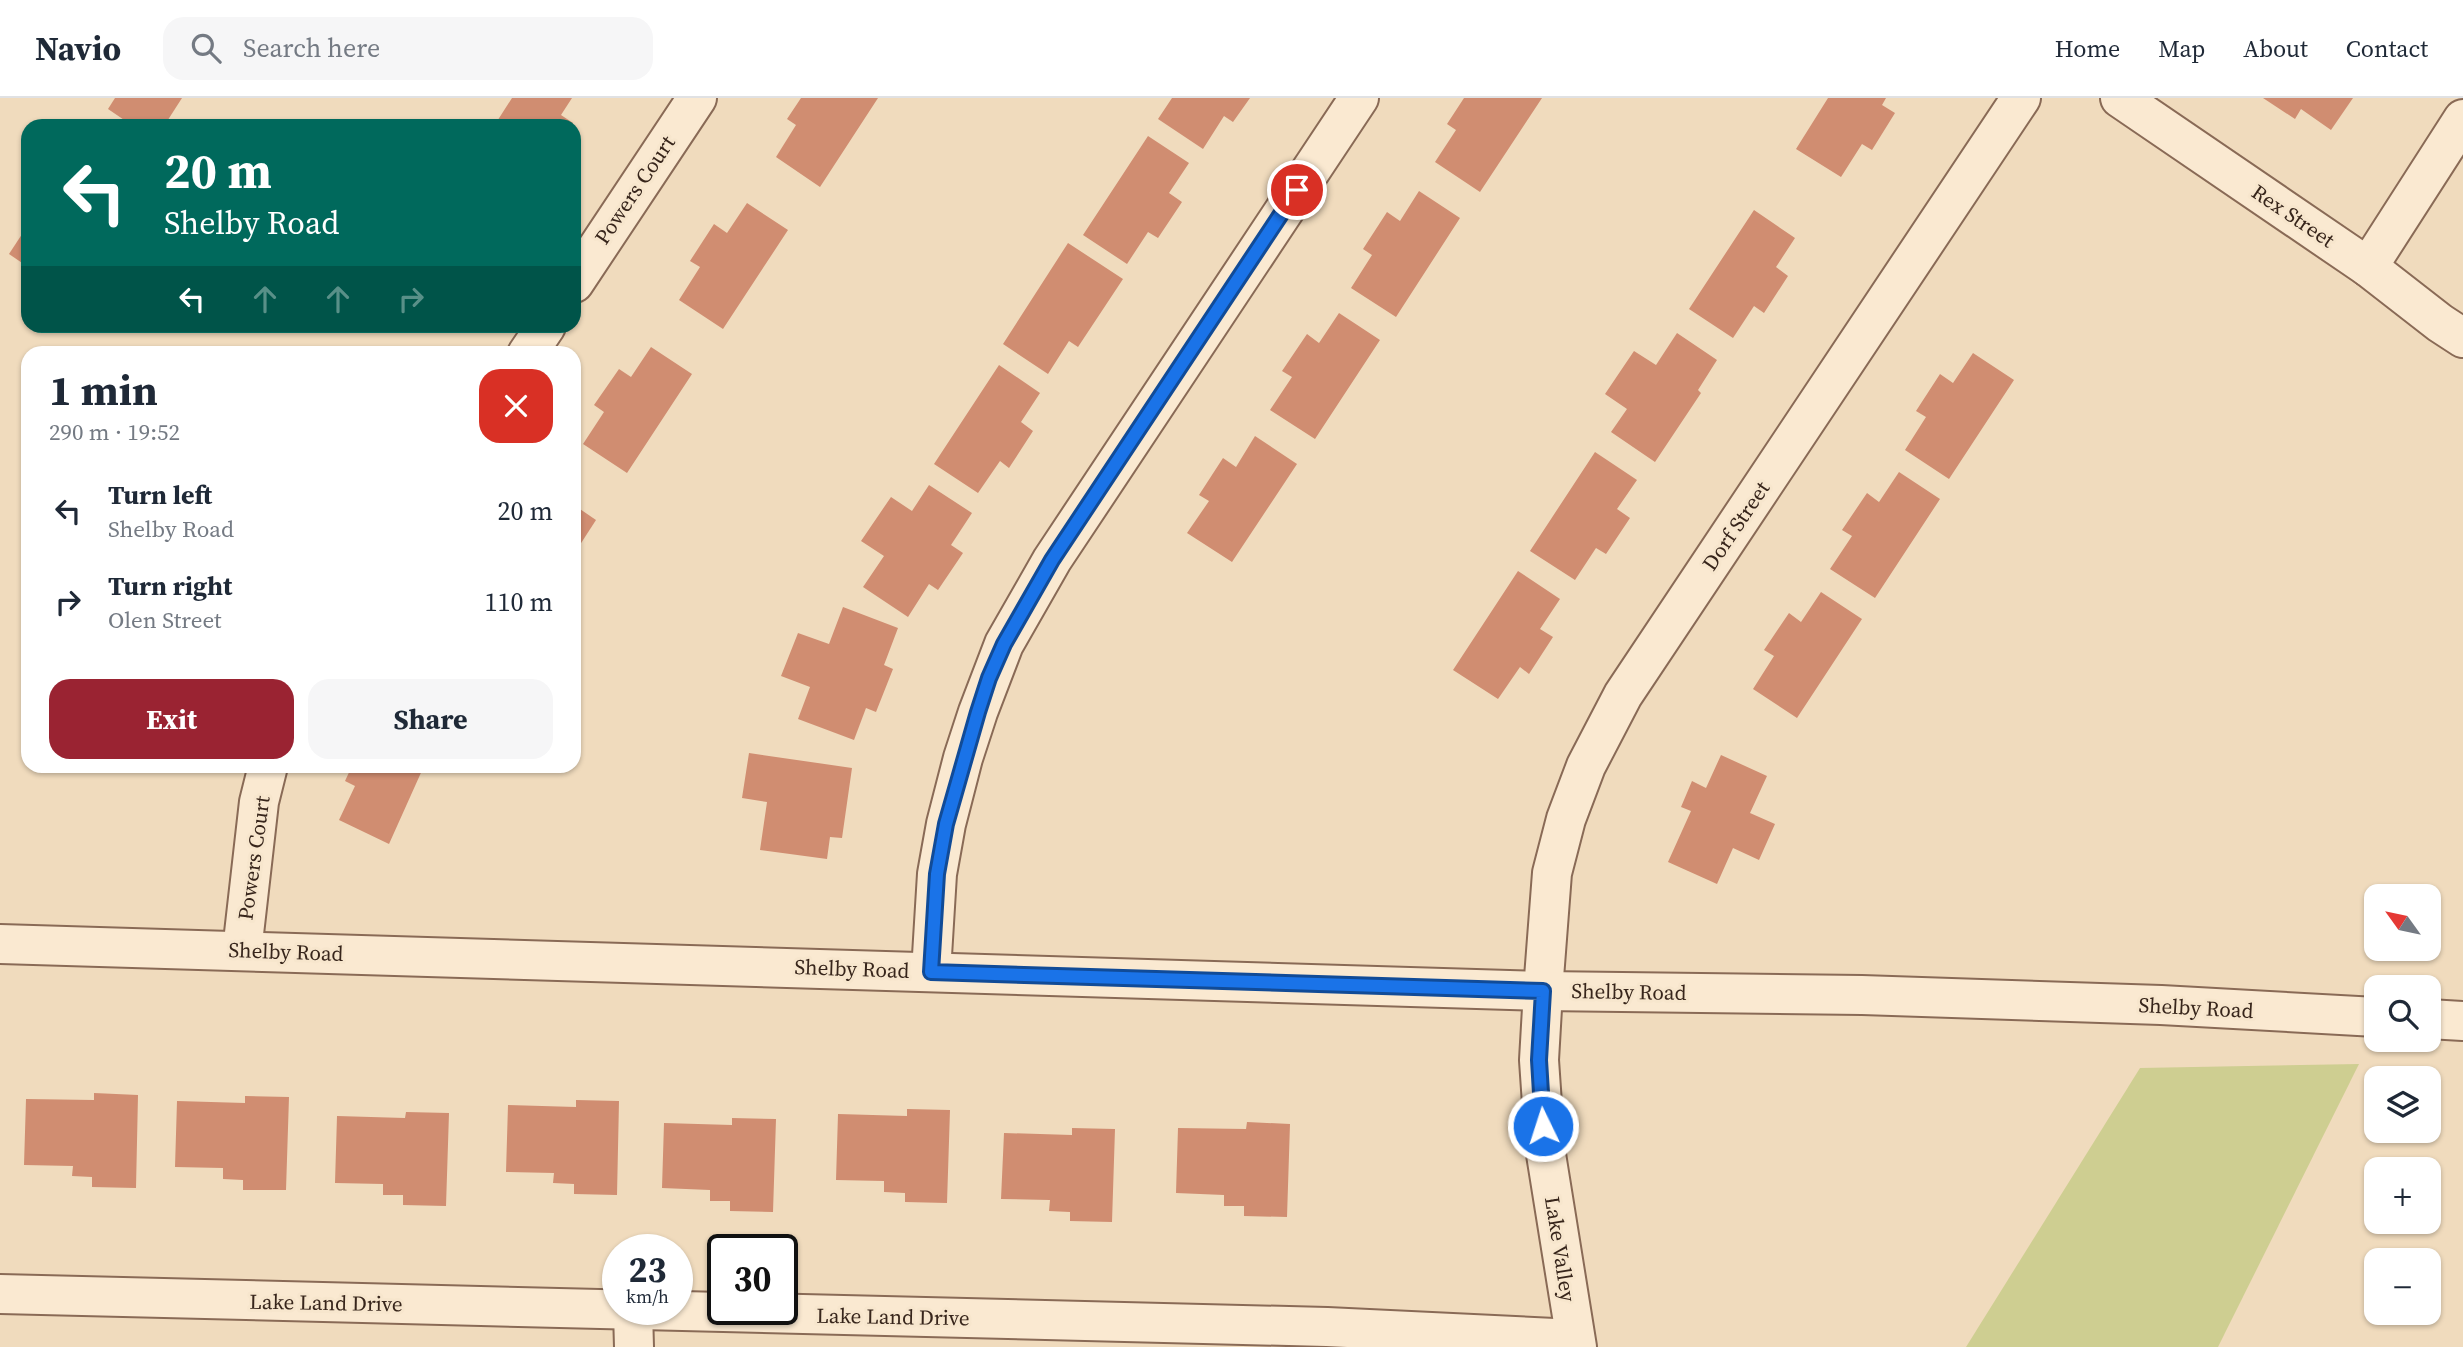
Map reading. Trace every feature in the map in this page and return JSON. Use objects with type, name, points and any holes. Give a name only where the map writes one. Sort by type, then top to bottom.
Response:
[{"type":"street","name":"Powers Court","points":[[581,272],[697,98]]},
{"type":"street","points":[[931,972],[937,874],[946,824],[978,712],[1004,644],[1052,560],[1359,98]]},
{"type":"street","name":"Dorf Street","points":[[1543,991],[1552,873],[1566,819],[1601,733],[1630,683],[2021,98]]},
{"type":"street","name":"Rex Street","points":[[2120,98],[2368,267],[2463,338]]},
{"type":"street","points":[[2368,267],[2463,119]]},
{"type":"street","name":"Powers Court","points":[[242,950],[259,802],[266,773]]},
{"type":"street","name":"Shelby Road","points":[[0,944],[1543,991],[1862,995],[2364,1016]]},
{"type":"street","name":"Lake Valley","points":[[1543,991],[1539,1060],[1545,1148],[1576,1343]]},
{"type":"street","points":[[2441,1020],[2463,1021]]},
{"type":"street","name":"Lake Land Drive","points":[[0,1294],[633,1329],[1327,1327],[1576,1343]]},
{"type":"green space","points":[[2359,1064],[2218,1347],[1966,1347],[2140,1068]]},
{"type":"building","points":[[115,98],[182,98],[168,119],[123,119],[108,109]]},
{"type":"building","points":[[512,98],[572,98],[561,115],[567,119],[498,119]]},
{"type":"building","points":[[801,98],[878,98],[820,187],[776,157],[796,125],[787,119]]},
{"type":"building","points":[[1172,98],[1250,98],[1233,122],[1224,116],[1203,149],[1158,119]]},
{"type":"building","points":[[1464,98],[1542,98],[1480,192],[1435,162],[1456,130],[1447,124]]},
{"type":"building","points":[[1828,98],[1886,98],[1882,105],[1895,113],[1872,150],[1862,144],[1841,177],[1796,149]]},
{"type":"building","points":[[2263,98],[2353,98],[2331,130],[2301,109],[2295,119]]},
{"type":"building","points":[[1148,136],[1189,163],[1169,193],[1182,202],[1158,238],[1148,232],[1127,264],[1083,235]]},
{"type":"building","points":[[1419,191],[1460,218],[1396,317],[1351,288],[1372,255],[1363,249],[1387,212],[1400,221]]},
{"type":"building","points":[[747,203],[788,230],[723,329],[679,300],[700,267],[690,261],[714,224],[727,233]]},
{"type":"building","points":[[1754,210],[1795,238],[1776,267],[1788,276],[1764,313],[1754,306],[1733,338],[1689,309]]},
{"type":"building","points":[[21,236],[21,262],[9,254]]},
{"type":"building","points":[[1068,243],[1123,279],[1078,347],[1069,341],[1048,374],[1003,344]]},
{"type":"building","points":[[1339,313],[1380,340],[1315,439],[1270,410],[1292,377],[1282,371],[1307,334],[1319,343]]},
{"type":"building","points":[[1677,333],[1717,360],[1698,390],[1701,393],[1655,462],[1611,432],[1627,409],[1605,394],[1634,351],[1656,365]]},
{"type":"building","points":[[651,347],[692,374],[627,473],[583,444],[604,412],[594,405],[619,369],[631,377]]},
{"type":"building","points":[[1973,353],[2014,380],[1949,479],[1905,450],[1926,417],[1916,411],[1940,374],[1953,383]]},
{"type":"building","points":[[999,365],[1040,393],[1021,422],[1033,431],[1009,468],[1000,461],[978,493],[934,464]]},
{"type":"building","points":[[1255,436],[1297,464],[1232,562],[1187,533],[1209,501],[1199,495],[1223,458],[1236,467]]},
{"type":"building","points":[[1595,452],[1637,480],[1617,509],[1630,518],[1606,554],[1596,548],[1575,580],[1530,551]]},
{"type":"building","points":[[1899,472],[1940,499],[1875,598],[1830,569],[1852,536],[1842,530],[1867,493],[1879,502]]},
{"type":"building","points":[[929,485],[972,513],[951,545],[963,553],[938,590],[929,584],[908,617],[863,587],[884,556],[861,541],[891,497],[912,511]]},
{"type":"building","points":[[581,510],[596,520],[581,543]]},
{"type":"building","points":[[1518,571],[1560,599],[1540,629],[1553,637],[1529,674],[1520,667],[1498,699],[1453,670]]},
{"type":"building","points":[[1821,592],[1862,619],[1797,718],[1753,689],[1774,656],[1764,650],[1789,613],[1801,622]]},
{"type":"building","points":[[843,607],[898,628],[884,665],[893,669],[876,712],[866,708],[854,740],[798,719],[810,687],[781,676],[798,633],[829,644]]},
{"type":"building","points":[[749,753],[852,768],[842,838],[830,837],[827,859],[760,850],[767,802],[742,798]]},
{"type":"building","points":[[1721,755],[1767,776],[1750,813],[1775,824],[1759,860],[1733,848],[1717,884],[1668,862],[1691,811],[1681,807],[1692,781],[1706,788]]},
{"type":"building","points":[[349,773],[421,773],[389,844],[339,820],[355,786],[345,781]]},
{"type":"building","points":[[94,1093],[138,1095],[136,1188],[92,1187],[92,1177],[72,1176],[73,1166],[24,1165],[26,1099],[94,1100]]},
{"type":"building","points":[[245,1096],[289,1097],[286,1190],[243,1190],[243,1180],[223,1179],[223,1168],[175,1167],[177,1101],[245,1103]]},
{"type":"building","points":[[576,1100],[619,1101],[617,1195],[574,1194],[574,1184],[553,1183],[554,1173],[506,1172],[508,1105],[576,1107]]},
{"type":"building","points":[[907,1109],[950,1110],[947,1203],[905,1202],[905,1193],[884,1192],[884,1181],[836,1180],[838,1114],[907,1116]]},
{"type":"building","points":[[406,1112],[449,1113],[446,1206],[403,1205],[403,1195],[383,1195],[383,1184],[335,1183],[337,1116],[405,1118]]},
{"type":"building","points":[[732,1118],[776,1119],[773,1212],[730,1211],[730,1201],[710,1201],[710,1190],[662,1188],[664,1123],[732,1125]]},
{"type":"building","points":[[1247,1122],[1290,1124],[1287,1217],[1244,1216],[1244,1206],[1224,1206],[1224,1195],[1176,1193],[1178,1128],[1246,1129]]},
{"type":"building","points":[[1072,1128],[1115,1129],[1112,1222],[1070,1221],[1070,1212],[1049,1211],[1050,1200],[1001,1199],[1004,1133],[1072,1135]]},
{"type":"route","points":[[1297,190],[1052,560],[1004,644],[989,678],[963,758],[946,824],[937,874],[931,972],[1543,991],[1539,1060],[1543,1126]]}]
